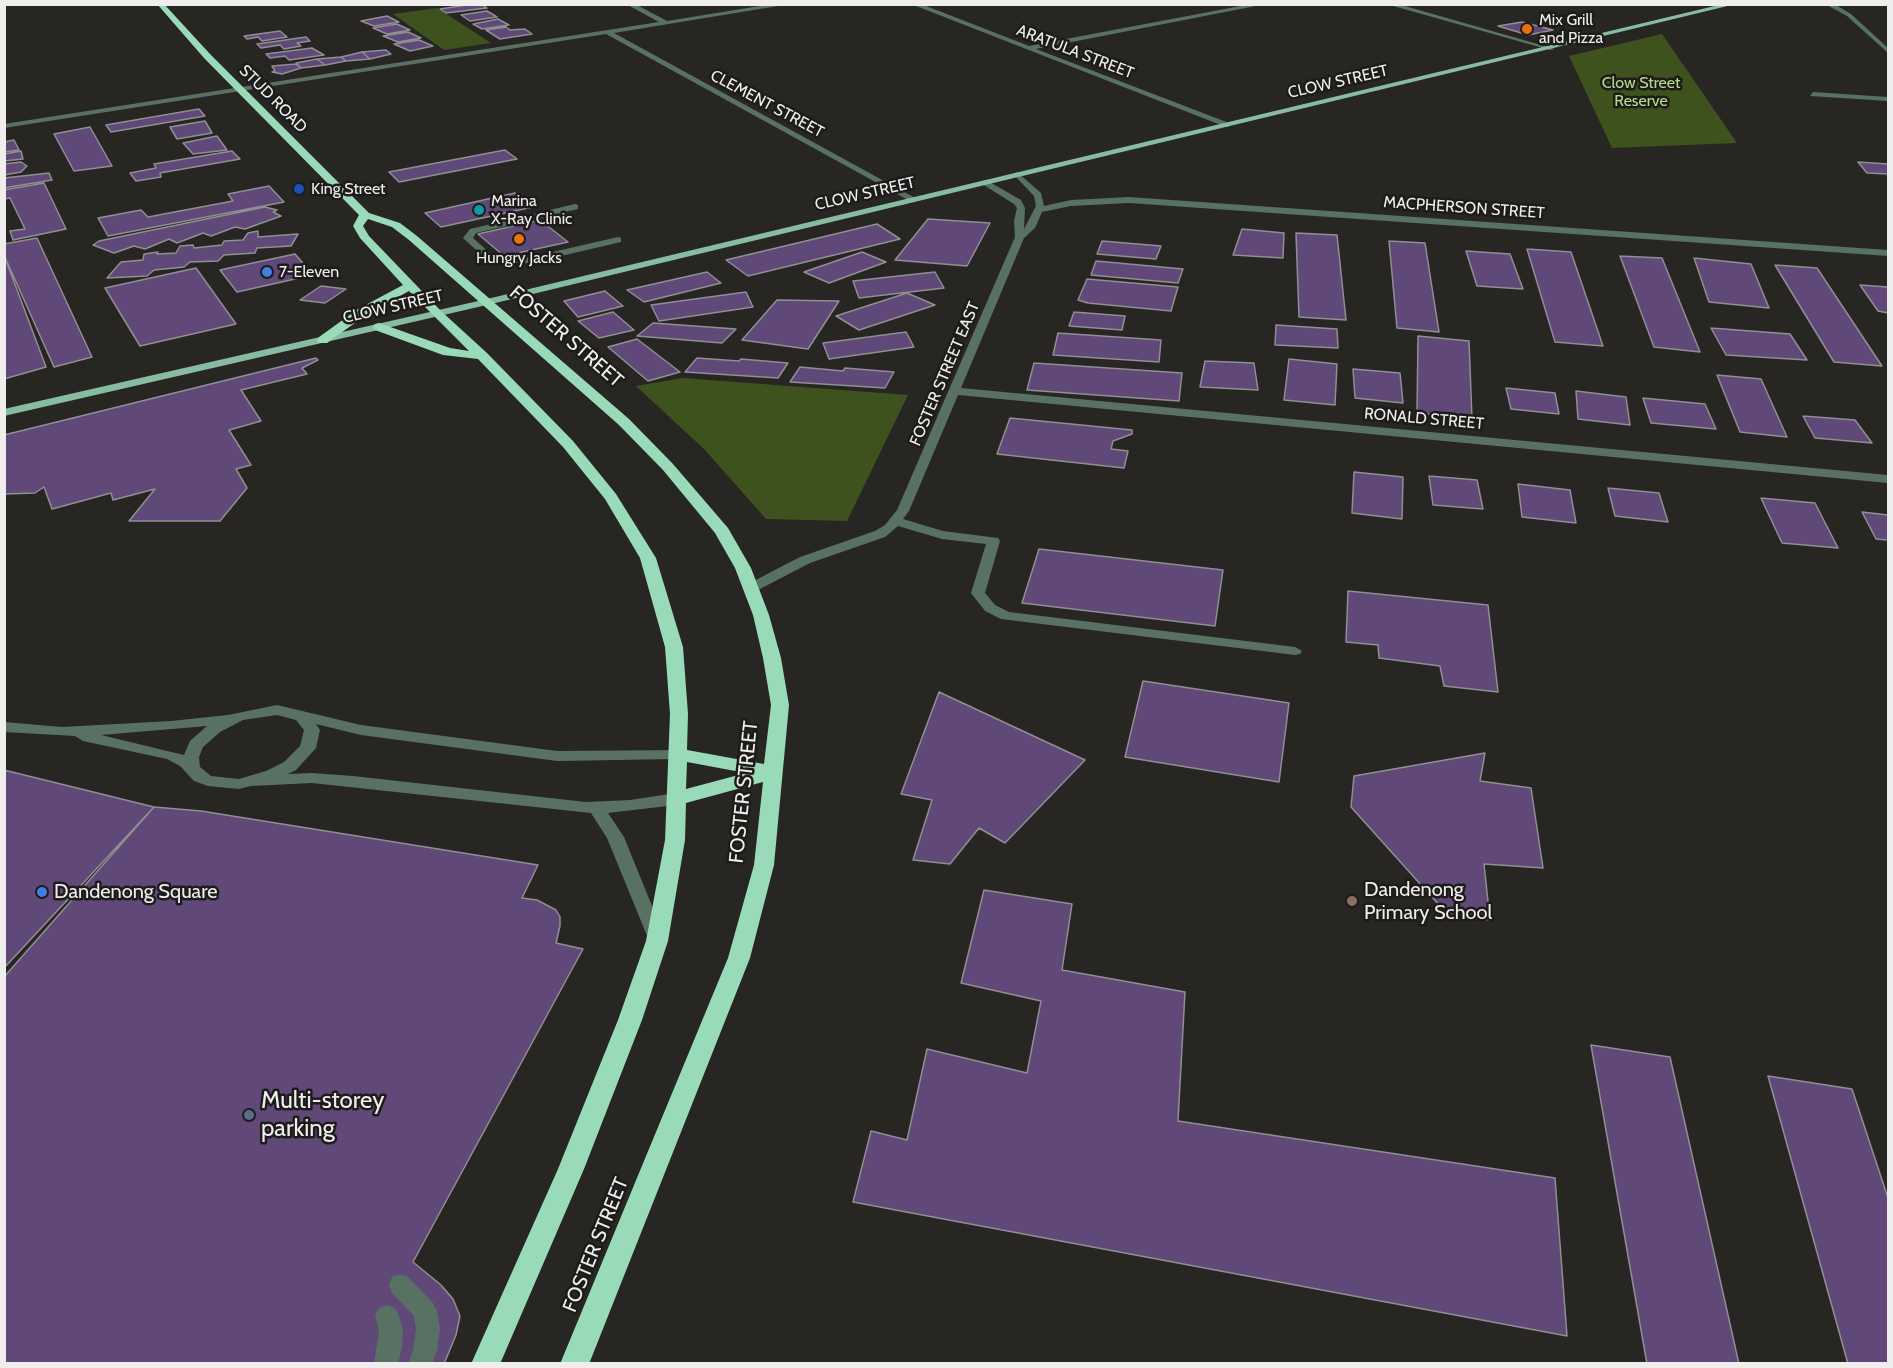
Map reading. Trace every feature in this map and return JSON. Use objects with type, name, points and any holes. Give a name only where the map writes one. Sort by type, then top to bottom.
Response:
[{"type":"highway","name":"STUD ROAD","points":[[160,4],[364,215],[396,225],[448,266],[487,302]]},
{"type":"highway","points":[[364,215],[358,226],[364,238],[568,444],[611,497],[648,558],[674,647],[679,714],[675,840],[657,941],[630,1020],[571,1169],[485,1364]]},
{"type":"highway","points":[[322,340],[362,312],[411,285]]},
{"type":"highway","name":"FOSTER STREET","points":[[487,302],[624,422],[668,467],[722,531],[743,568],[762,615],[780,705],[764,865],[739,958],[574,1364]]},
{"type":"highway","points":[[379,327],[448,352],[482,356]]},
{"type":"highway","points":[[676,754],[774,772]]},
{"type":"highway","points":[[676,799],[774,772]]},
{"type":"main road","name":"CLOW STREET","points":[[24,408],[437,314],[1733,4]]},
{"type":"street","points":[[629,4],[666,23]]},
{"type":"street","points":[[4,126],[787,4]]},
{"type":"street","name":"ARATULA STREET","points":[[914,4],[1226,125]]},
{"type":"street","points":[[1028,48],[1263,4]]},
{"type":"street","points":[[1389,4],[1552,49]]},
{"type":"street","points":[[1828,4],[1849,15],[1888,51]]},
{"type":"street","points":[[1846,4],[1849,15]]},
{"type":"street","name":"CLEMENT STREET","points":[[607,32],[914,199]]},
{"type":"street","points":[[1878,42],[1888,42]]},
{"type":"street","points":[[1813,94],[1888,99]]},
{"type":"street","points":[[1017,174],[1038,195],[1040,202],[1038,210]]},
{"type":"street","name":"FOSTER STREET EAST","points":[[983,182],[1018,202],[1021,208],[1018,221],[1020,237]]},
{"type":"street","name":"MACPHERSON STREET","points":[[1038,210],[1075,203],[1129,200],[1888,253]]},
{"type":"street","points":[[575,207],[473,231],[468,238],[488,256],[507,261],[531,260],[618,240]]},
{"type":"street","name":"FOSTER STREET EAST","points":[[896,521],[906,504],[956,391],[1020,237],[1030,228],[1038,210]]},
{"type":"street","name":"RONALD STREET","points":[[956,391],[1888,479]]},
{"type":"street","points":[[4,414],[24,408]]},
{"type":"street","points":[[752,588],[805,560],[870,540],[885,532],[896,521],[942,535],[993,541],[978,593],[990,608],[1005,616],[1295,651]]},
{"type":"street","points":[[62,732],[191,724],[267,711],[295,714],[371,732],[556,756],[676,754]]},
{"type":"street","points":[[252,781],[290,766],[308,748],[312,730],[306,721],[295,714]]},
{"type":"street","points":[[195,772],[191,762],[196,745],[214,728],[239,716]]},
{"type":"street","points":[[4,726],[62,732],[172,755],[186,762],[200,777],[217,783],[330,779],[596,808],[676,799]]},
{"type":"street","points":[[596,808],[615,837],[657,941]]},
{"type":"street","points":[[400,1285],[425,1311],[428,1329],[425,1352],[420,1364]]},
{"type":"street","points":[[386,1364],[391,1330],[387,1316]]},
{"type":"green space","points":[[437,8],[491,43],[444,50],[393,14]]},
{"type":"green space","name":"Clow Street Reserve","points":[[1662,34],[1737,143],[1612,148],[1569,56]]},
{"type":"green space","points":[[683,378],[908,395],[847,521],[766,519],[705,450],[636,386]]},
{"type":"building","points":[[481,4],[487,8],[446,13],[440,9]]},
{"type":"building","points":[[487,11],[497,17],[470,21],[461,15]]},
{"type":"building","points":[[387,16],[399,22],[374,26],[361,21]]},
{"type":"building","points":[[498,19],[509,25],[482,29],[473,24]]},
{"type":"building","name":"Mix Grill and Pizza","points":[[1522,22],[1553,30],[1528,35],[1498,26]]},
{"type":"building","points":[[397,24],[410,30],[387,34],[373,28]]},
{"type":"building","points":[[506,27],[510,30],[525,29],[532,34],[500,39],[486,30]]},
{"type":"building","points":[[280,31],[287,37],[262,41],[258,37],[247,39],[244,36]]},
{"type":"building","points":[[408,32],[421,38],[398,42],[383,36]]},
{"type":"building","points":[[306,37],[310,41],[297,43],[301,46],[284,49],[280,45],[261,48],[257,44]]},
{"type":"building","points":[[419,40],[433,46],[410,51],[394,44]]},
{"type":"building","points":[[312,48],[324,55],[289,60],[285,56],[270,58],[266,54]]},
{"type":"building","points":[[386,50],[391,54],[370,59],[362,52]]},
{"type":"building","points":[[362,52],[370,59],[346,61],[341,57]]},
{"type":"building","points":[[341,57],[346,61],[325,65],[317,59]]},
{"type":"building","points":[[317,59],[325,65],[301,68],[296,63]]},
{"type":"building","points":[[296,64],[301,68],[282,74],[272,72],[275,71],[272,66]]},
{"type":"building","points":[[199,109],[205,116],[111,132],[106,125]]},
{"type":"building","points":[[205,121],[212,133],[177,139],[170,127]]},
{"type":"building","points":[[90,127],[112,166],[74,171],[54,134]]},
{"type":"building","points":[[217,136],[227,150],[193,154],[183,143]]},
{"type":"building","points":[[14,140],[19,150],[4,152],[4,142]]},
{"type":"building","points":[[505,150],[517,159],[399,182],[389,172]]},
{"type":"building","points":[[21,151],[23,159],[4,161],[4,154]]},
{"type":"building","points":[[232,151],[240,159],[160,173],[161,177],[136,181],[130,173],[156,168],[154,164]]},
{"type":"building","points":[[21,162],[27,166],[21,172],[4,175],[4,164]]},
{"type":"building","points":[[1858,162],[1888,164],[1888,174],[1867,173]]},
{"type":"building","points":[[49,173],[52,180],[4,188],[4,178]]},
{"type":"building","points":[[44,183],[66,229],[13,240],[10,231],[25,229],[10,198],[4,199],[4,190]]},
{"type":"building","points":[[269,186],[284,202],[108,236],[98,218],[141,210],[148,217],[233,201],[228,194]]},
{"type":"building","name":"Marina X-Ray Clinic","points":[[515,193],[533,207],[441,227],[425,213]]},
{"type":"building","points":[[265,207],[277,210],[273,212],[281,216],[245,229],[235,227],[211,236],[203,233],[177,243],[169,239],[145,249],[134,246],[114,253],[93,245],[99,241]]},
{"type":"building","points":[[928,219],[990,223],[967,266],[895,260]]},
{"type":"building","points":[[540,220],[568,242],[504,256],[478,234]]},
{"type":"building","points":[[877,224],[900,239],[748,276],[726,260]]},
{"type":"building","points":[[1242,229],[1284,233],[1283,258],[1233,255]]},
{"type":"building","points":[[258,231],[258,237],[298,234],[291,246],[257,248],[255,253],[224,255],[218,261],[190,262],[184,267],[154,270],[147,276],[107,278],[121,262],[143,260],[144,254],[176,253],[180,246],[193,245],[194,248],[222,245],[224,241],[243,240],[248,233]]},
{"type":"building","points":[[1296,233],[1337,235],[1346,320],[1299,317]]},
{"type":"building","points":[[37,238],[92,357],[54,367],[4,255],[4,244]]},
{"type":"building","points":[[1102,241],[1161,246],[1156,259],[1097,254]]},
{"type":"building","points":[[1389,241],[1425,243],[1439,332],[1397,328]]},
{"type":"building","points":[[1527,249],[1571,252],[1603,346],[1555,342]]},
{"type":"building","points":[[1466,251],[1510,254],[1523,289],[1477,286]]},
{"type":"building","points":[[862,252],[886,262],[829,283],[804,272]]},
{"type":"building","name":"7-Eleven","points":[[295,254],[313,275],[237,292],[220,270]]},
{"type":"building","points":[[4,255],[46,367],[4,379]]},
{"type":"building","points":[[1620,256],[1662,258],[1700,352],[1654,347]]},
{"type":"building","points":[[1694,258],[1751,264],[1769,308],[1709,302]]},
{"type":"building","points":[[1096,261],[1183,269],[1178,283],[1091,275]]},
{"type":"building","points":[[1775,265],[1817,268],[1882,366],[1834,362]]},
{"type":"building","points":[[196,268],[236,324],[140,346],[105,288]]},
{"type":"building","points":[[707,272],[721,283],[644,302],[627,290]]},
{"type":"building","points":[[935,272],[944,288],[859,298],[853,281]]},
{"type":"building","points":[[1087,279],[1178,287],[1171,311],[1088,303],[1078,300]]},
{"type":"building","points":[[1860,285],[1888,287],[1888,313],[1878,311]]},
{"type":"building","points":[[321,286],[346,289],[325,303],[300,300]]},
{"type":"building","points":[[605,291],[623,306],[578,317],[564,301]]},
{"type":"building","points":[[746,292],[753,307],[659,321],[651,305]]},
{"type":"building","points":[[907,293],[935,305],[859,330],[836,316]]},
{"type":"building","points":[[777,300],[839,301],[808,349],[742,340]]},
{"type":"building","points":[[613,312],[634,330],[599,338],[578,321]]},
{"type":"building","points":[[1074,312],[1125,316],[1122,330],[1069,326]]},
{"type":"building","points":[[653,323],[736,329],[722,343],[637,336]]},
{"type":"building","points":[[1276,325],[1337,329],[1338,348],[1275,345]]},
{"type":"building","points":[[1711,328],[1790,334],[1807,360],[1726,355]]},
{"type":"building","points":[[906,332],[914,347],[829,359],[823,343]]},
{"type":"building","points":[[1058,333],[1161,340],[1159,362],[1053,355]]},
{"type":"building","points":[[1418,336],[1469,341],[1472,419],[1417,413]]},
{"type":"building","points":[[637,339],[680,372],[648,381],[608,347]]},
{"type":"building","points":[[316,358],[318,360],[302,368],[307,374],[241,390],[261,421],[229,430],[251,465],[236,469],[247,488],[220,521],[129,521],[155,489],[113,500],[111,493],[52,509],[44,487],[35,493],[4,494],[4,435]]},
{"type":"building","points":[[697,358],[788,363],[778,378],[685,372]]},
{"type":"building","points":[[1289,359],[1337,364],[1335,405],[1284,400]]},
{"type":"building","points":[[1205,361],[1254,363],[1258,390],[1200,387]]},
{"type":"building","points":[[1034,363],[1182,373],[1179,401],[1027,390]]},
{"type":"building","points":[[800,367],[894,372],[885,388],[790,382]]},
{"type":"building","points":[[1353,369],[1400,373],[1403,403],[1355,398]]},
{"type":"building","points":[[1717,375],[1761,379],[1787,437],[1740,432]]},
{"type":"building","points":[[1506,388],[1555,393],[1559,414],[1511,409]]},
{"type":"building","points":[[1576,391],[1626,397],[1630,425],[1578,419]]},
{"type":"building","points":[[1643,398],[1705,404],[1716,429],[1651,423]]},
{"type":"building","points":[[1803,416],[1855,420],[1872,443],[1815,438]]},
{"type":"building","points":[[1010,418],[1132,430],[1132,434],[1113,441],[1111,449],[1128,451],[1124,468],[997,454]]},
{"type":"building","points":[[1354,472],[1403,477],[1402,519],[1352,513]]},
{"type":"building","points":[[1429,476],[1477,480],[1483,509],[1433,505]]},
{"type":"building","points":[[1518,484],[1570,490],[1576,523],[1522,517]]},
{"type":"building","points":[[1608,488],[1659,493],[1668,522],[1615,516]]},
{"type":"building","points":[[1761,498],[1815,503],[1838,548],[1782,543]]},
{"type":"building","points":[[1862,512],[1888,515],[1888,540],[1876,539]]},
{"type":"building","points":[[1039,549],[1223,570],[1215,626],[1022,603]]},
{"type":"building","points":[[1348,591],[1488,605],[1498,692],[1444,686],[1440,666],[1379,658],[1378,645],[1346,642]]},
{"type":"building","points":[[1143,681],[1289,703],[1279,782],[1125,757]]},
{"type":"building","points":[[939,692],[1085,760],[1005,843],[979,828],[950,864],[913,860],[932,800],[901,794]]},
{"type":"building","points":[[1485,753],[1480,781],[1531,788],[1543,868],[1484,864],[1490,920],[1449,916],[1351,807],[1354,776]]},
{"type":"building","name":"Dandenong Square","points":[[4,770],[154,807],[4,977]]},
{"type":"building","name":"Multi-storey parking","points":[[154,807],[201,811],[538,865],[522,898],[537,900],[556,910],[560,917],[560,926],[556,943],[583,949],[413,1262],[441,1285],[453,1299],[460,1316],[456,1335],[444,1364],[4,1364],[4,968]]},
{"type":"building","points":[[984,890],[1072,904],[1062,970],[1185,992],[1178,1121],[1555,1178],[1567,1336],[853,1202],[871,1131],[907,1140],[927,1049],[1027,1073],[1041,1001],[961,983]]},
{"type":"building","points":[[1591,1045],[1670,1057],[1739,1364],[1647,1364]]},
{"type":"building","points":[[1768,1076],[1852,1089],[1888,1198],[1888,1364],[1848,1364]]},
{"type":"place","name":"Mix Grill and Pizza","points":[[1527,29]]},
{"type":"place","name":"King Street","points":[[299,189]]},
{"type":"place","name":"Marina X-Ray Clinic","points":[[479,210]]},
{"type":"place","name":"Hungry Jacks","points":[[519,239]]},
{"type":"place","name":"7-Eleven","points":[[267,272]]},
{"type":"place","name":"Dandenong Square","points":[[42,892]]},
{"type":"place","name":"Dandenong Primary School","points":[[1352,901]]},
{"type":"place","name":"Multi-storey parking","points":[[249,1115]]}]
